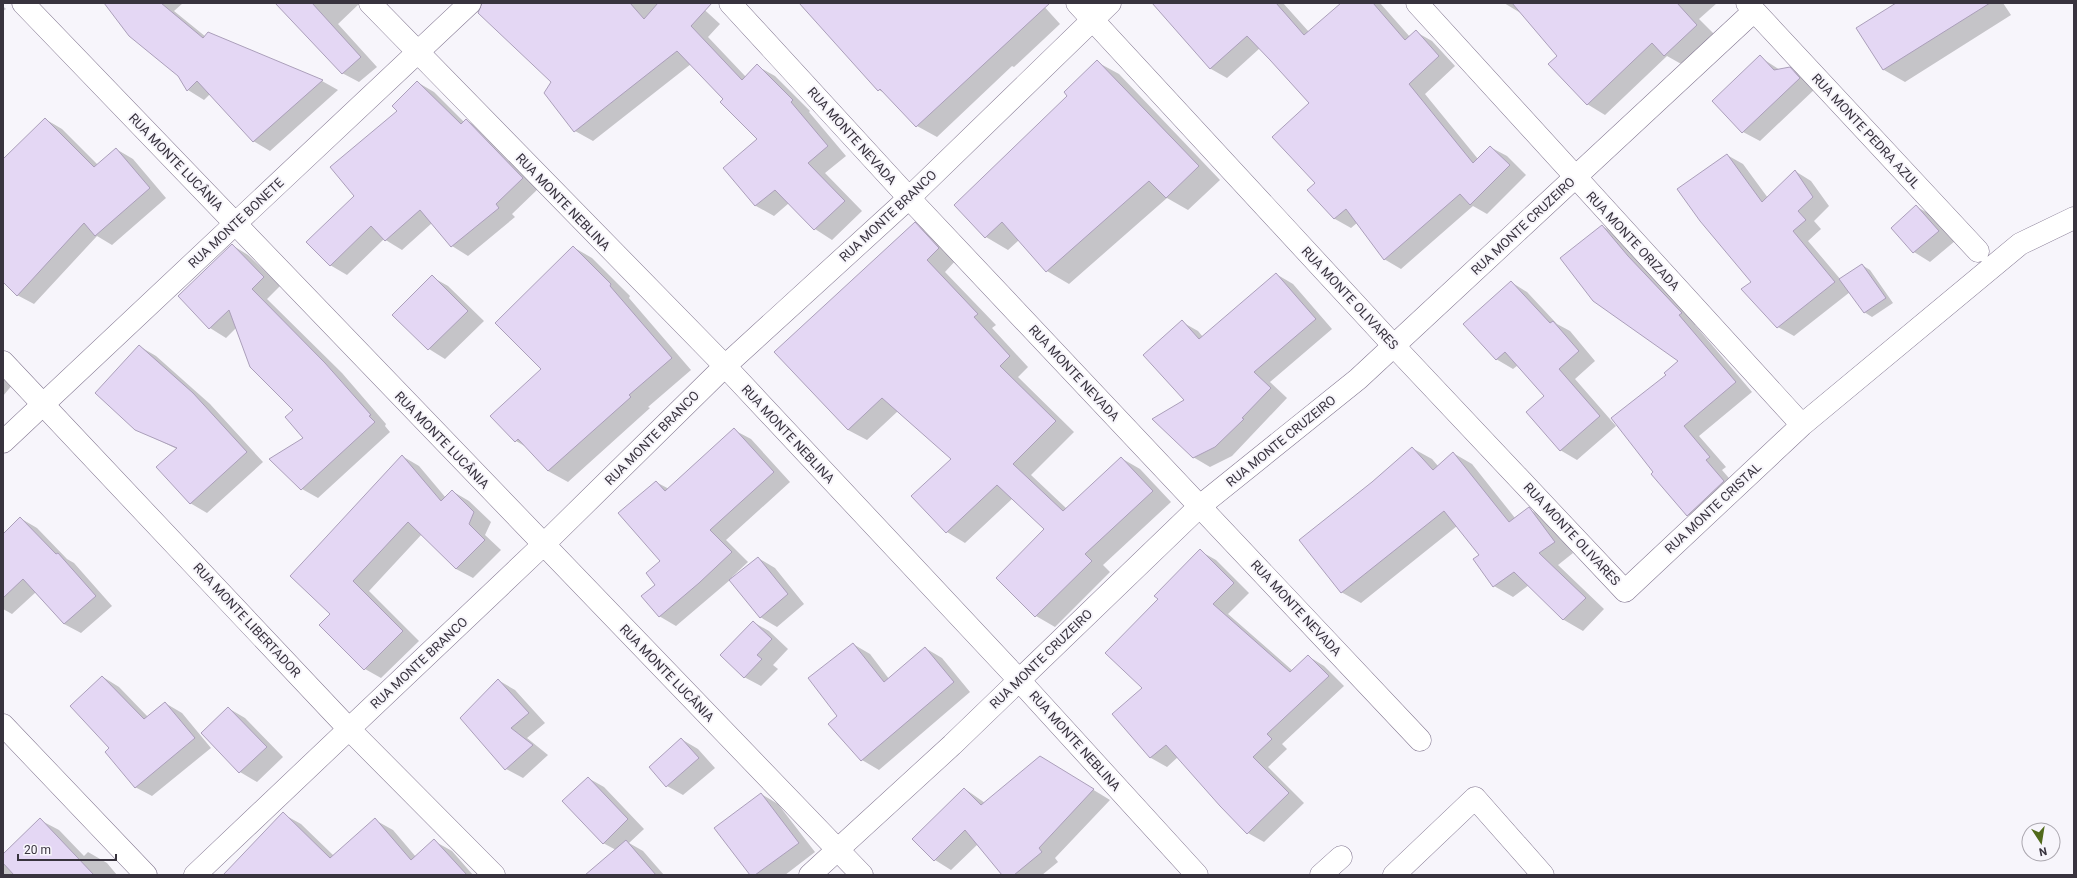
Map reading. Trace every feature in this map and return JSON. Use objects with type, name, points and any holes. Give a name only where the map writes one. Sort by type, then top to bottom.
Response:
[{"type":"street","name":"RUA MONTE LUCÂNIA","points":[[23,3],[862,875]]},
{"type":"street","name":"RUA MONTE NEBLINA","points":[[370,3],[417,53],[725,366],[1019,680],[1197,875]]},
{"type":"street","name":"RUA MONTE BONETE","points":[[3,442],[470,3]]},
{"type":"street","name":"RUA MONTE NEVADA","points":[[730,3],[908,198],[1420,740]]},
{"type":"street","name":"RUA MONTE OLIVARES","points":[[1077,3],[1394,346],[1625,591]]},
{"type":"street","name":"RUA MONTE BRANCO","points":[[195,875],[543,545],[725,366],[908,198],[1110,3]]},
{"type":"street","name":"RUA MONTE ORIZADA","points":[[1417,3],[1574,177],[1802,425]]},
{"type":"street","name":"RUA MONTE CRUZEIRO","points":[[810,875],[952,745],[1200,506],[1358,379],[1394,346],[1574,177],[1751,7]]},
{"type":"street","name":"RUA MONTE PEDRA AZUL","points":[[1751,7],[1978,251]]},
{"type":"street","name":"RUA MONTE CRISTAL","points":[[1625,591],[1802,425],[2020,244],[2074,218]]},
{"type":"street","name":"RUA MONTE LIBERTADOR","points":[[3,362],[349,729],[494,875]]},
{"type":"street","points":[[3,725],[146,875]]},
{"type":"street","points":[[1394,875],[1475,798],[1543,875]]},
{"type":"street","points":[[1321,875],[1340,857]]},
{"type":"building","points":[[104,3],[161,3],[203,38],[208,32],[323,80],[253,142],[197,81],[187,91],[178,76],[129,36]]},
{"type":"building","points":[[275,3],[312,3],[361,57],[342,74]]},
{"type":"building","points":[[482,3],[630,3],[644,19],[658,3],[712,3],[691,26],[742,80],[757,64],[793,100],[791,102],[828,146],[808,163],[845,201],[814,230],[775,190],[755,206],[723,168],[757,139],[720,102],[723,99],[677,51],[574,132],[544,93],[551,82],[478,13]]},
{"type":"building","points":[[799,3],[1050,3],[916,127],[880,89],[878,91]]},
{"type":"building","points":[[1152,3],[1276,3],[1304,35],[1341,3],[1373,3],[1405,40],[1416,30],[1439,56],[1409,84],[1473,163],[1490,146],[1510,165],[1470,205],[1460,194],[1384,260],[1346,209],[1334,219],[1307,190],[1315,183],[1272,137],[1309,103],[1247,36],[1210,69]]},
{"type":"building","points":[[1512,3],[1677,3],[1697,25],[1664,56],[1652,43],[1587,105],[1548,64],[1557,56]]},
{"type":"building","points":[[1896,3],[1990,3],[1883,70],[1856,28]]},
{"type":"building","points":[[1760,55],[1774,70],[1790,67],[1800,78],[1742,133],[1712,101]]},
{"type":"building","points":[[1097,60],[1199,166],[1166,198],[1149,181],[1046,272],[1002,222],[985,238],[954,205],[1067,96],[1064,92]]},
{"type":"building","points":[[417,81],[461,124],[466,119],[523,178],[496,204],[499,208],[451,247],[420,210],[385,241],[371,226],[330,266],[306,242],[354,196],[330,167],[397,111],[392,106]]},
{"type":"building","points":[[45,118],[94,167],[116,148],[150,188],[95,236],[84,223],[17,296],[3,282],[3,159]]},
{"type":"building","points":[[1727,154],[1762,202],[1795,170],[1813,197],[1798,211],[1806,220],[1793,231],[1835,282],[1777,328],[1741,289],[1751,282],[1700,221],[1677,189]]},
{"type":"building","points":[[1916,205],[1939,231],[1913,253],[1891,228]]},
{"type":"building","points":[[915,222],[939,248],[927,260],[978,314],[974,317],[1010,356],[1000,366],[1056,421],[1013,464],[1063,511],[1121,457],[1153,491],[1085,554],[1092,561],[1035,617],[996,578],[1044,529],[997,485],[946,533],[911,496],[951,459],[882,398],[848,430],[774,352]]},
{"type":"building","points":[[1602,225],[1628,256],[1682,313],[1679,315],[1736,382],[1684,426],[1710,457],[1706,460],[1724,481],[1687,516],[1651,474],[1653,472],[1611,418],[1666,375],[1664,373],[1678,361],[1593,301],[1560,258]]},
{"type":"building","points":[[232,244],[264,277],[252,289],[325,363],[371,415],[369,416],[375,422],[301,490],[269,459],[303,438],[285,417],[293,410],[250,367],[229,310],[209,329],[178,296]]},
{"type":"building","points":[[573,246],[611,284],[610,286],[672,358],[629,395],[631,397],[548,471],[518,439],[515,442],[490,416],[541,369],[495,323]]},
{"type":"building","points":[[1862,264],[1886,298],[1864,313],[1839,279]]},
{"type":"building","points":[[1276,273],[1316,319],[1254,372],[1271,388],[1242,418],[1244,419],[1215,447],[1193,458],[1152,419],[1184,400],[1143,355],[1182,320],[1199,339]]},
{"type":"building","points":[[432,275],[468,311],[428,350],[392,315]]},
{"type":"building","points":[[1511,281],[1550,323],[1553,321],[1579,351],[1559,369],[1600,416],[1560,451],[1526,412],[1544,396],[1505,352],[1496,360],[1463,324]]},
{"type":"building","points":[[139,345],[193,393],[247,452],[190,504],[156,467],[177,448],[135,430],[95,393]]},
{"type":"building","points":[[734,428],[774,472],[710,530],[732,552],[699,583],[659,617],[641,596],[655,585],[646,573],[660,561],[618,513],[656,481],[665,491]]},
{"type":"building","points":[[1412,447],[1433,470],[1453,452],[1509,522],[1529,507],[1555,542],[1539,553],[1586,598],[1563,620],[1514,572],[1493,587],[1473,559],[1479,555],[1444,511],[1341,593],[1299,540],[1372,482]]},
{"type":"building","points":[[402,455],[441,501],[452,490],[474,512],[469,524],[485,540],[456,569],[408,522],[353,581],[403,631],[364,670],[319,625],[330,614],[290,576]]},
{"type":"building","points":[[20,517],[56,554],[58,553],[96,596],[64,624],[23,579],[3,598],[3,534]]},
{"type":"building","points":[[1200,549],[1234,583],[1213,604],[1290,672],[1308,655],[1329,676],[1267,734],[1272,739],[1253,757],[1289,793],[1247,834],[1166,745],[1150,758],[1112,714],[1142,688],[1105,653],[1158,599],[1154,596]]},
{"type":"building","points":[[758,557],[788,594],[760,618],[729,580]]},
{"type":"building","points":[[753,621],[772,639],[757,655],[762,659],[744,678],[720,655]]},
{"type":"building","points":[[853,643],[884,682],[925,647],[954,682],[861,761],[828,724],[837,716],[808,678]]},
{"type":"building","points":[[102,676],[144,719],[165,702],[195,738],[135,788],[105,752],[109,748],[70,706]]},
{"type":"building","points":[[498,679],[529,713],[511,728],[533,745],[505,770],[460,718]]},
{"type":"building","points":[[228,707],[267,747],[239,773],[201,733]]},
{"type":"building","points":[[681,738],[699,758],[666,787],[649,767]]},
{"type":"building","points":[[1040,756],[1094,789],[1039,848],[1042,852],[1014,875],[1002,875],[965,830],[934,861],[912,839],[964,788],[981,805]]},
{"type":"building","points":[[588,777],[628,819],[603,844],[562,801]]},
{"type":"building","points":[[761,793],[799,843],[755,875],[750,875],[714,828]]},
{"type":"building","points":[[283,812],[330,858],[375,818],[411,860],[434,839],[467,875],[223,875]]},
{"type":"building","points":[[40,818],[94,875],[14,875],[3,863],[3,854]]},
{"type":"building","points":[[626,840],[656,875],[585,875]]}]
